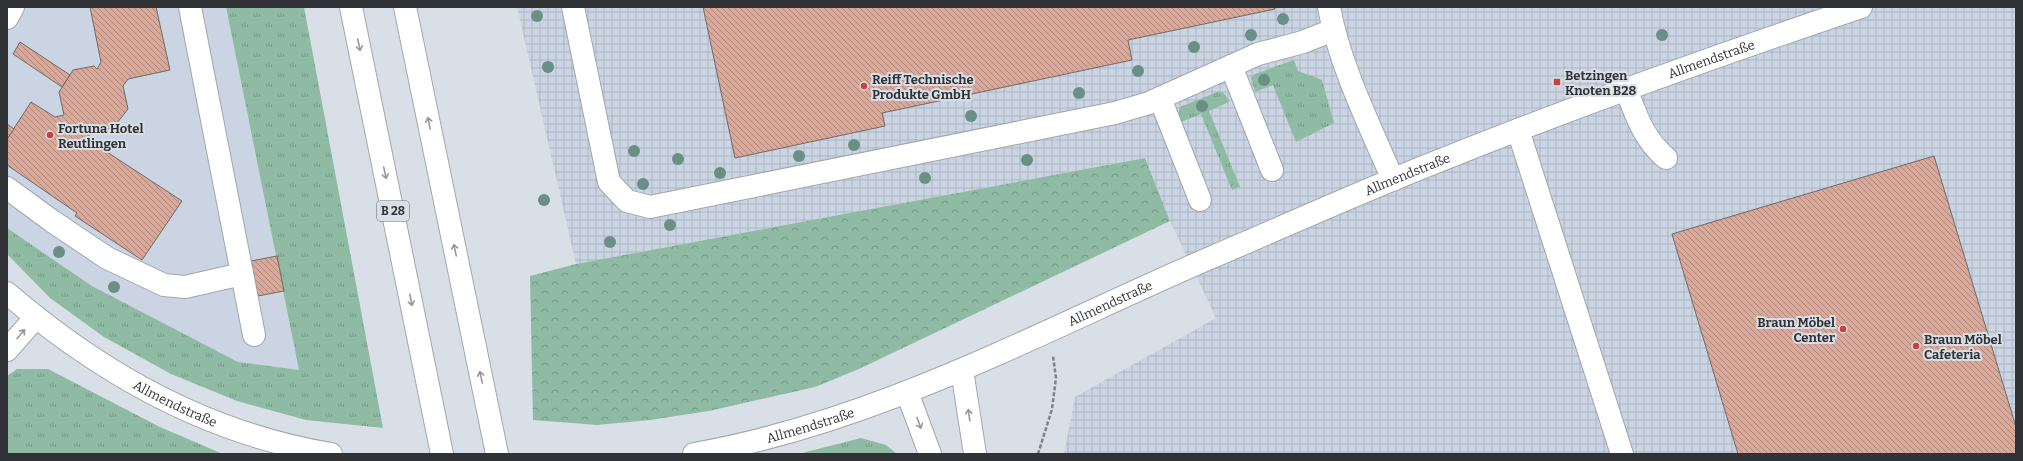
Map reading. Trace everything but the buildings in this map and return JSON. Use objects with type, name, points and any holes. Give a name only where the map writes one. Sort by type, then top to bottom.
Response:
[{"type":"main road","points":[[7,18],[13,7]]},
{"type":"main road","points":[[190,7],[254,335]]},
{"type":"main road","name":"B 28","points":[[351,7],[442,454]]},
{"type":"main road","points":[[405,7],[497,454]]},
{"type":"main road","points":[[573,7],[609,182],[627,201],[650,207],[1115,113],[1160,98],[1258,54],[1303,42],[1333,30]]},
{"type":"main road","points":[[1329,7],[1333,30],[1393,180]]},
{"type":"main road","name":"Allmendstraße","points":[[694,454],[773,437],[820,423],[908,392],[1047,333],[1181,271],[1393,180],[1626,89],[1861,7]]},
{"type":"main road","points":[[1231,66],[1272,170]]},
{"type":"main road","points":[[1626,89],[1638,121],[1649,141],[1666,158]]},
{"type":"main road","points":[[1160,98],[1200,200]]},
{"type":"main road","points":[[1518,130],[1622,454]]},
{"type":"main road","points":[[7,188],[52,221],[108,258],[164,284],[185,287],[242,274]]},
{"type":"main road","name":"Allmendstraße","points":[[7,293],[36,317],[105,367],[172,404],[238,431],[307,450],[331,454]]},
{"type":"main road","points":[[7,350],[36,317]]},
{"type":"main road","points":[[962,370],[975,454]]},
{"type":"main road","points":[[908,392],[930,454]]},
{"type":"path","points":[[1038,454],[1052,409],[1056,378],[1047,333]]},
{"type":"shaded area","points":[[7,7],[226,7],[299,370],[238,362],[92,286],[7,228]]},
{"type":"shaded area","points":[[517,7],[2016,7],[2016,454],[1064,454],[1075,397],[1216,318],[1170,221],[1145,158],[576,264]]},
{"type":"green space","points":[[226,7],[304,7],[383,428],[306,420],[237,401],[171,374],[104,337],[50,298],[7,254],[7,228],[92,286],[238,362],[299,370]]},
{"type":"green space","points":[[1294,60],[1298,71],[1322,80],[1334,123],[1296,142],[1273,85],[1255,92],[1251,77],[1255,74]]},
{"type":"green space","points":[[1217,92],[1224,93],[1229,102],[1209,111],[1240,187],[1232,190],[1201,114],[1181,122],[1178,114],[1180,107]]},
{"type":"green space","points":[[1145,158],[1170,221],[859,369],[815,387],[709,411],[650,420],[597,425],[533,420],[530,276],[576,264]]},
{"type":"green space","points":[[17,369],[48,369],[160,427],[223,454],[7,454],[7,376]]},
{"type":"green space","points":[[861,438],[886,445],[897,454],[798,454]]},
{"type":"place","name":"Betzingen Knoten B28","points":[[1557,82]]},
{"type":"place","name":"Reiff Technische Produkte GmbH","points":[[864,86]]},
{"type":"place","name":"Fortuna Hotel Reutlingen","points":[[50,135]]},
{"type":"place","name":"Braun Möbel Center","points":[[1843,329]]},
{"type":"place","name":"Braun Möbel Cafeteria","points":[[1916,346]]}]
